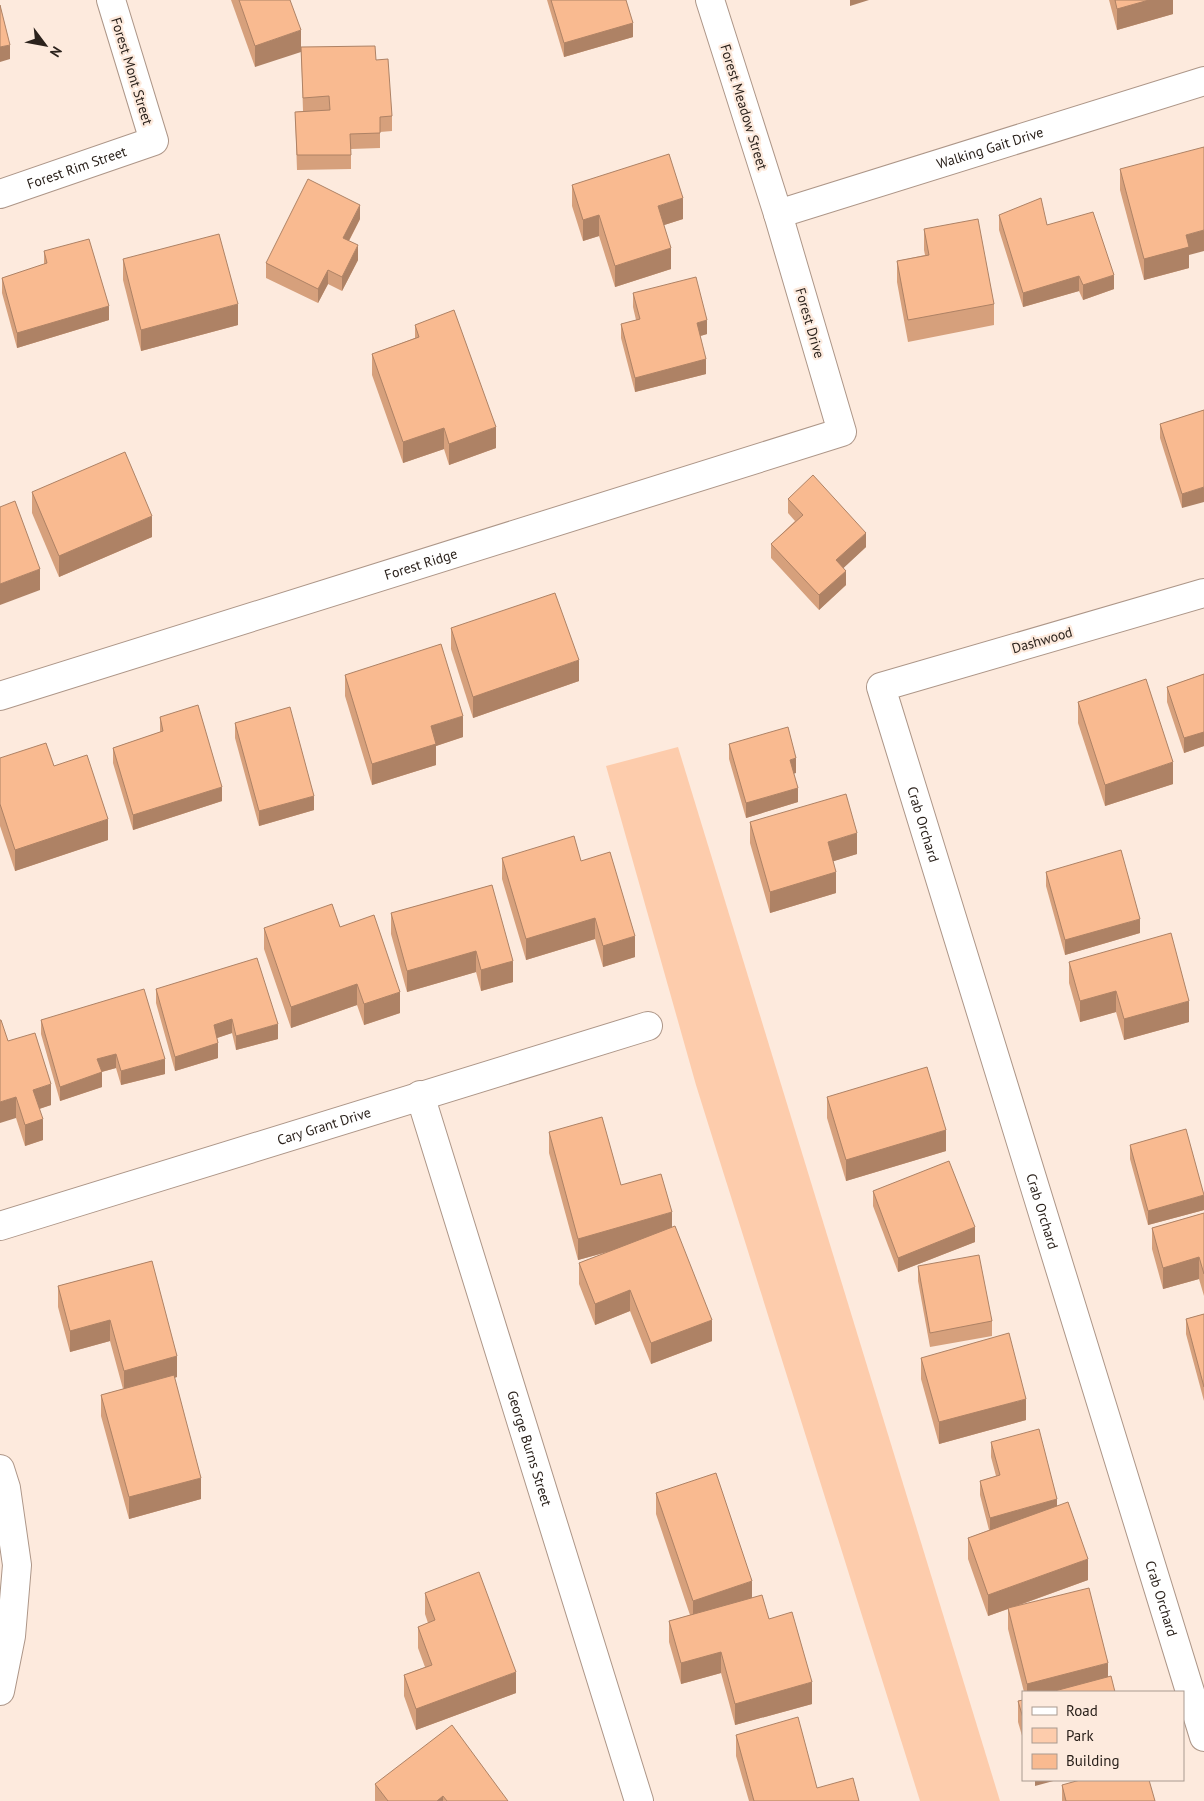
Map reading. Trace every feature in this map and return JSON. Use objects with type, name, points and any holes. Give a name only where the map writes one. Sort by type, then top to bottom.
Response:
[{"type":"street","name":"Forest Mont Street","points":[[111,0],[154,141]]},
{"type":"street","name":"Forest Meadow Street","points":[[710,0],[778,214]]},
{"type":"street","name":"Walking Gait Drive","points":[[778,214],[1204,81]]},
{"type":"street","name":"Forest Rim Street","points":[[0,194],[154,141]]},
{"type":"street","name":"Forest Drive","points":[[778,214],[842,432]]},
{"type":"street","name":"Forest Ridge","points":[[0,696],[842,432]]},
{"type":"street","name":"Dashwood","points":[[880,687],[1204,593]]},
{"type":"street","name":"Crab Orchard","points":[[880,687],[1204,1737]]},
{"type":"street","name":"Cary Grant Drive","points":[[0,1226],[648,1026]]},
{"type":"street","name":"George Burns Street","points":[[420,1095],[639,1801]]},
{"type":"street","points":[[0,1469],[6,1488],[17,1565],[11,1636],[0,1690]]},
{"type":"green space","points":[[678,747],[1000,1801],[920,1801],[696,1085],[606,766]]},
{"type":"building","points":[[239,0],[290,0],[301,30],[255,46]]},
{"type":"building","points":[[551,0],[626,0],[633,23],[564,43]]},
{"type":"building","points":[[1115,0],[1149,0],[1117,9]]},
{"type":"building","points":[[0,5],[10,45],[0,47]]},
{"type":"building","points":[[375,46],[376,60],[388,59],[392,116],[380,117],[380,133],[350,134],[351,155],[297,155],[295,112],[330,110],[329,96],[303,98],[301,47]]},
{"type":"building","points":[[1204,147],[1204,230],[1186,235],[1189,247],[1144,259],[1120,169]]},
{"type":"building","points":[[669,154],[683,198],[658,206],[671,248],[615,266],[599,215],[583,220],[572,185]]},
{"type":"building","points":[[308,179],[360,205],[343,238],[358,245],[342,277],[328,270],[318,289],[266,263]]},
{"type":"building","points":[[1041,198],[1047,225],[1093,212],[1114,275],[1083,285],[1079,276],[1023,293],[999,215]]},
{"type":"building","points":[[978,219],[994,304],[908,320],[897,261],[929,255],[924,229]]},
{"type":"building","points":[[219,234],[238,304],[141,330],[123,259]]},
{"type":"building","points":[[89,239],[109,306],[17,333],[2,278],[47,263],[44,251]]},
{"type":"building","points":[[696,277],[707,320],[697,323],[706,359],[635,378],[621,324],[640,319],[633,293]]},
{"type":"building","points":[[454,310],[496,427],[449,444],[444,428],[403,442],[372,354],[419,337],[415,325]]},
{"type":"building","points":[[1204,410],[1204,487],[1182,494],[1160,424]]},
{"type":"building","points":[[125,452],[152,516],[59,556],[32,492]]},
{"type":"building","points":[[813,475],[866,533],[836,560],[846,571],[819,595],[771,544],[803,515],[788,499]]},
{"type":"building","points":[[15,501],[40,569],[0,584],[0,507]]},
{"type":"building","points":[[555,593],[579,660],[473,697],[451,628]]},
{"type":"building","points":[[441,644],[463,716],[431,726],[436,744],[372,764],[345,675]]},
{"type":"building","points":[[1204,674],[1204,732],[1184,738],[1167,687]]},
{"type":"building","points":[[1146,679],[1173,762],[1105,785],[1078,702]]},
{"type":"building","points":[[198,705],[222,787],[133,815],[113,748],[163,731],[160,717]]},
{"type":"building","points":[[290,707],[314,796],[259,811],[235,723]]},
{"type":"building","points":[[788,727],[796,758],[790,760],[798,788],[746,803],[729,744]]},
{"type":"building","points":[[46,743],[54,766],[87,755],[108,819],[15,850],[0,804],[0,758]]},
{"type":"building","points":[[846,794],[857,833],[828,842],[836,872],[770,892],[750,822]]},
{"type":"building","points":[[574,836],[581,861],[610,852],[635,936],[603,946],[595,918],[526,939],[502,858]]},
{"type":"building","points":[[1121,850],[1140,919],[1065,940],[1046,872]]},
{"type":"building","points":[[492,885],[513,961],[481,970],[476,951],[407,971],[391,913]]},
{"type":"building","points":[[332,904],[340,927],[374,915],[400,992],[364,1004],[357,984],[291,1007],[264,928]]},
{"type":"building","points":[[1171,933],[1189,1001],[1124,1019],[1116,991],[1080,1001],[1069,962]]},
{"type":"building","points":[[257,958],[278,1024],[236,1036],[232,1019],[214,1025],[218,1043],[175,1057],[156,989]]},
{"type":"building","points":[[144,989],[165,1059],[121,1071],[116,1054],[97,1059],[102,1072],[60,1087],[41,1020]]},
{"type":"building","points":[[0,1020],[8,1041],[35,1033],[51,1084],[33,1090],[43,1119],[25,1125],[16,1097],[0,1102]]},
{"type":"building","points":[[927,1067],[946,1130],[846,1160],[827,1097]]},
{"type":"building","points":[[602,1117],[621,1185],[661,1174],[672,1212],[578,1239],[549,1132]]},
{"type":"building","points":[[1186,1129],[1204,1195],[1148,1211],[1130,1145]]},
{"type":"building","points":[[949,1161],[975,1227],[898,1258],[873,1191]]},
{"type":"building","points":[[1204,1213],[1204,1274],[1199,1257],[1163,1268],[1152,1228]]},
{"type":"building","points":[[675,1226],[712,1320],[651,1343],[630,1290],[595,1304],[579,1263]]},
{"type":"building","points":[[979,1255],[992,1321],[930,1333],[918,1266]]},
{"type":"building","points":[[152,1261],[177,1356],[124,1371],[110,1320],[70,1331],[58,1286]]},
{"type":"building","points":[[1204,1314],[1204,1387],[1186,1319]]},
{"type":"building","points":[[1009,1333],[1026,1399],[939,1422],[921,1358]]},
{"type":"building","points":[[174,1375],[201,1478],[129,1497],[101,1395]]},
{"type":"building","points":[[1039,1429],[1057,1499],[990,1518],[980,1481],[1000,1475],[991,1442]]},
{"type":"building","points":[[716,1473],[752,1581],[693,1601],[656,1493]]},
{"type":"building","points":[[1068,1502],[1088,1559],[988,1595],[968,1538]]},
{"type":"building","points":[[479,1572],[516,1672],[416,1709],[404,1675],[432,1665],[418,1627],[435,1620],[425,1593]]},
{"type":"building","points":[[1089,1588],[1108,1663],[1027,1684],[1008,1608]]},
{"type":"building","points":[[762,1595],[769,1619],[792,1612],[812,1682],[735,1704],[721,1652],[681,1663],[669,1621]]},
{"type":"building","points":[[1111,1676],[1115,1691],[1055,1691]]},
{"type":"building","points":[[1022,1700],[1022,1715],[1018,1701]]},
{"type":"building","points":[[798,1717],[817,1788],[853,1778],[859,1801],[754,1801],[736,1735]]},
{"type":"building","points":[[452,1725],[508,1801],[447,1801],[443,1796],[437,1801],[388,1801],[375,1784]]},
{"type":"building","points":[[1076,1781],[1149,1781],[1155,1801],[1066,1801],[1062,1785]]}]
